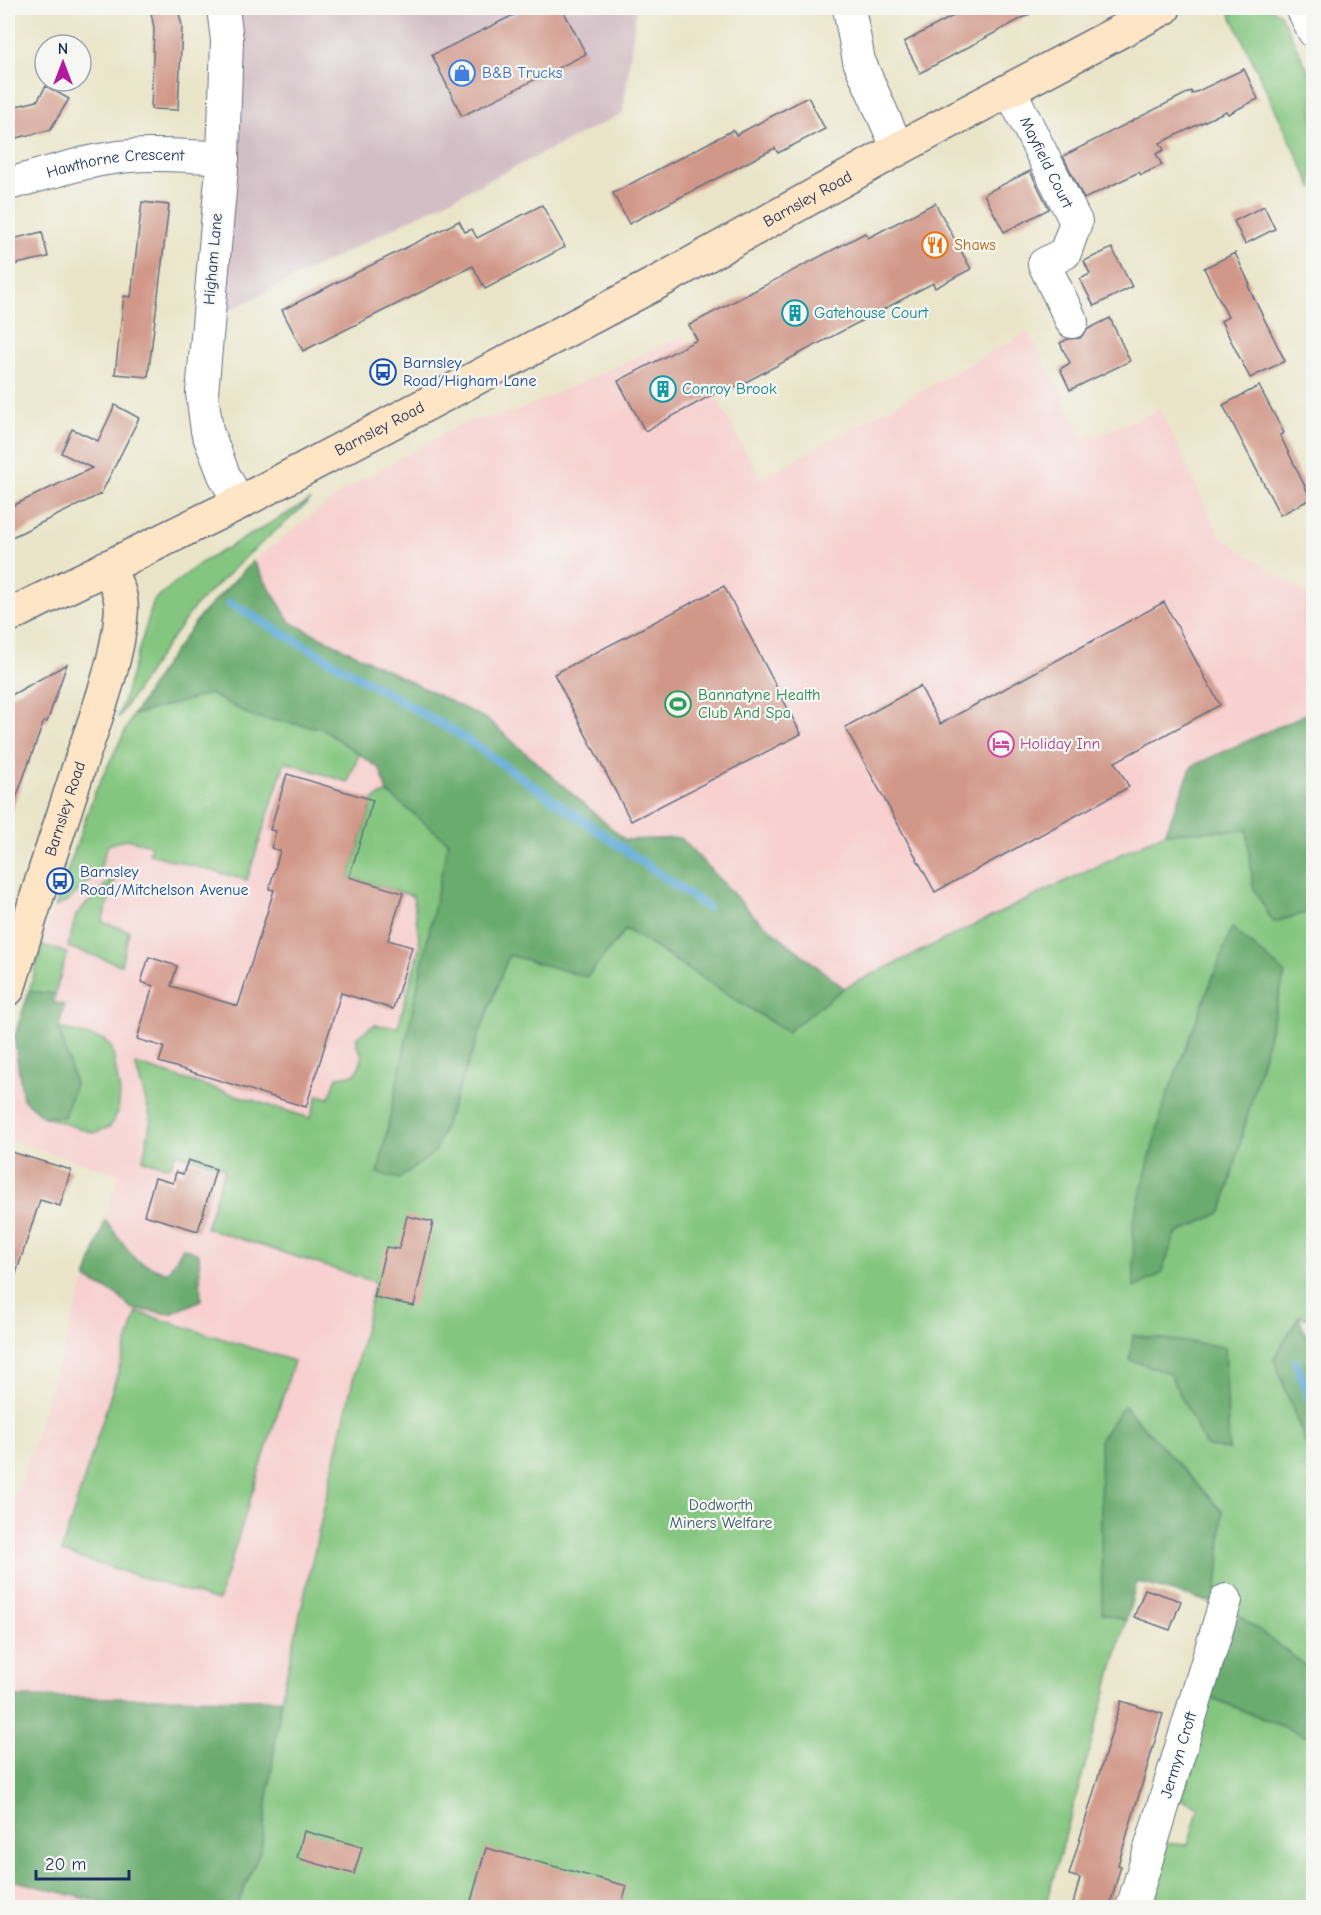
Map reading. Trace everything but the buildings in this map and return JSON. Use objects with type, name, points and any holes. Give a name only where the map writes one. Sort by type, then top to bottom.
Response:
[{"type":"main road","name":"Barnsley Road","points":[[8,989],[41,878],[96,715],[117,644],[122,613],[120,590],[108,567],[239,503],[662,280],[897,149],[1164,8]]},
{"type":"main road","points":[[8,616],[108,567]]},
{"type":"street","name":"Higham Lane","points":[[223,8],[228,40],[222,157],[202,393],[207,430],[224,475],[239,503]]},
{"type":"street","points":[[849,8],[859,61],[897,149]]},
{"type":"street","points":[[1302,8],[1314,32]]},
{"type":"street","name":"Mayfield Court","points":[[1010,90],[1076,222],[1065,253],[1044,264],[1072,322]]},
{"type":"street","name":"Hawthorne Crescent","points":[[8,184],[90,162],[128,156],[167,154],[222,157]]},
{"type":"street","name":"Jermyn Croft","points":[[1132,1908],[1226,1600]]},
{"type":"shaded area","points":[[223,8],[636,8],[623,113],[208,321]]},
{"type":"shaded area","points":[[1028,332],[1085,440],[1160,410],[1219,535],[1313,599],[1313,711],[1192,766],[1165,833],[844,988],[754,916],[681,838],[625,840],[488,720],[290,622],[253,561],[343,491],[464,422],[513,413],[684,336],[760,479]]},
{"type":"shaded area","points":[[200,616],[485,800],[281,1699],[8,1697],[8,1522],[119,1174],[8,1140],[8,1063],[45,934],[94,794],[133,715],[165,664]]},
{"type":"shaded area","points":[[8,1879],[118,1907],[8,1907]]},
{"type":"green space","points":[[1235,8],[1271,8],[1280,14],[1313,80],[1313,189],[1229,11]]},
{"type":"green space","points":[[311,500],[250,553],[195,606],[118,718],[154,600],[199,564]]},
{"type":"green space","points":[[253,561],[290,622],[488,720],[625,840],[681,838],[754,916],[844,988],[787,1032],[626,929],[587,977],[509,955],[435,1152],[399,1179],[378,1173],[448,842],[387,792],[380,769],[321,728],[254,717],[210,694],[133,715],[165,664],[200,616]]},
{"type":"green space","points":[[210,694],[254,717],[321,728],[359,754],[348,782],[285,762],[247,880],[149,854],[151,845],[126,839],[108,845],[99,871],[68,901],[55,907],[94,794],[133,715]]},
{"type":"green space","points":[[1313,711],[1313,911],[1273,922],[1253,887],[1247,830],[1165,833],[1192,766]]},
{"type":"green space","name":"Dodworth Miners Welfare","points":[[387,792],[448,842],[379,1173],[435,1151],[509,955],[587,977],[626,929],[787,1032],[844,988],[1165,833],[1248,830],[1253,887],[1273,922],[1313,911],[1313,1320],[1299,1316],[1274,1359],[1313,1463],[1313,1671],[1232,1610],[1216,1604],[1124,1407],[1102,1612],[1126,1621],[1045,1907],[236,1907],[261,1849],[281,1699],[375,1282],[206,1228],[225,1168],[176,1153],[170,1167],[143,1160],[151,1119],[135,1064],[310,1118],[318,1095],[329,1098],[337,1077],[356,1074],[363,1056],[357,1046],[357,1037],[374,1025],[398,1027],[420,946],[413,896],[349,877],[373,800]],"holes":[[[1285,974],[1222,1212],[1176,1234]],[[1169,1373],[1228,1450],[1206,1446]]]},
{"type":"green space","points":[[117,873],[102,922],[129,931],[121,965],[68,947],[76,915]]},
{"type":"green space","points":[[1232,928],[1285,973],[1222,1212],[1176,1234],[1161,1274],[1134,1288],[1133,1221],[1165,1101]]},
{"type":"green space","points":[[42,945],[67,953],[55,994],[29,991]]},
{"type":"green space","points":[[29,991],[55,994],[53,1002],[64,1005],[59,1028],[75,1084],[64,1117],[42,1116],[23,1099],[14,1038]]},
{"type":"green space","points":[[59,1028],[104,1040],[112,1048],[120,1093],[118,1112],[110,1127],[94,1133],[42,1116],[64,1117],[75,1084]]},
{"type":"green space","points":[[105,1220],[136,1260],[167,1273],[183,1248],[199,1254],[201,1300],[171,1314],[132,1309],[116,1294],[86,1279]]},
{"type":"green space","points":[[137,1312],[294,1361],[218,1601],[61,1552]]},
{"type":"green space","points":[[1299,1316],[1313,1355],[1313,1463],[1274,1359]]},
{"type":"green space","points":[[1133,1335],[1225,1347],[1229,1450],[1206,1446],[1169,1373],[1130,1360]]},
{"type":"green space","points":[[1124,1406],[1223,1512],[1216,1604],[1137,1582],[1126,1621],[1102,1613],[1100,1439]]},
{"type":"green space","points":[[1232,1610],[1313,1671],[1313,1739],[1208,1696]]},
{"type":"green space","points":[[1208,1696],[1313,1739],[1313,1907],[1145,1908],[1164,1843],[1188,1845],[1199,1807],[1178,1797]]},
{"type":"green space","points":[[8,1697],[281,1699],[261,1849],[236,1907],[118,1907],[8,1879]]},
{"type":"waterway","points":[[230,603],[462,736],[707,907]]},
{"type":"waterway","points":[[1296,1362],[1314,1410]]},
{"type":"place","name":"B&B Trucks","points":[[462,73]]},
{"type":"place","name":"Shaws","points":[[935,245]]},
{"type":"place","name":"Gatehouse Court","points":[[795,313]]},
{"type":"place","name":"Barnsley Road/Higham Lane","points":[[383,372]]},
{"type":"place","name":"Conroy Brook","points":[[663,389]]},
{"type":"place","name":"Bannatyne Health Club And Spa","points":[[678,704]]},
{"type":"place","name":"Holiday Inn","points":[[1001,744]]},
{"type":"place","name":"Barnsley Road/Mitchelson Avenue","points":[[60,881]]}]
